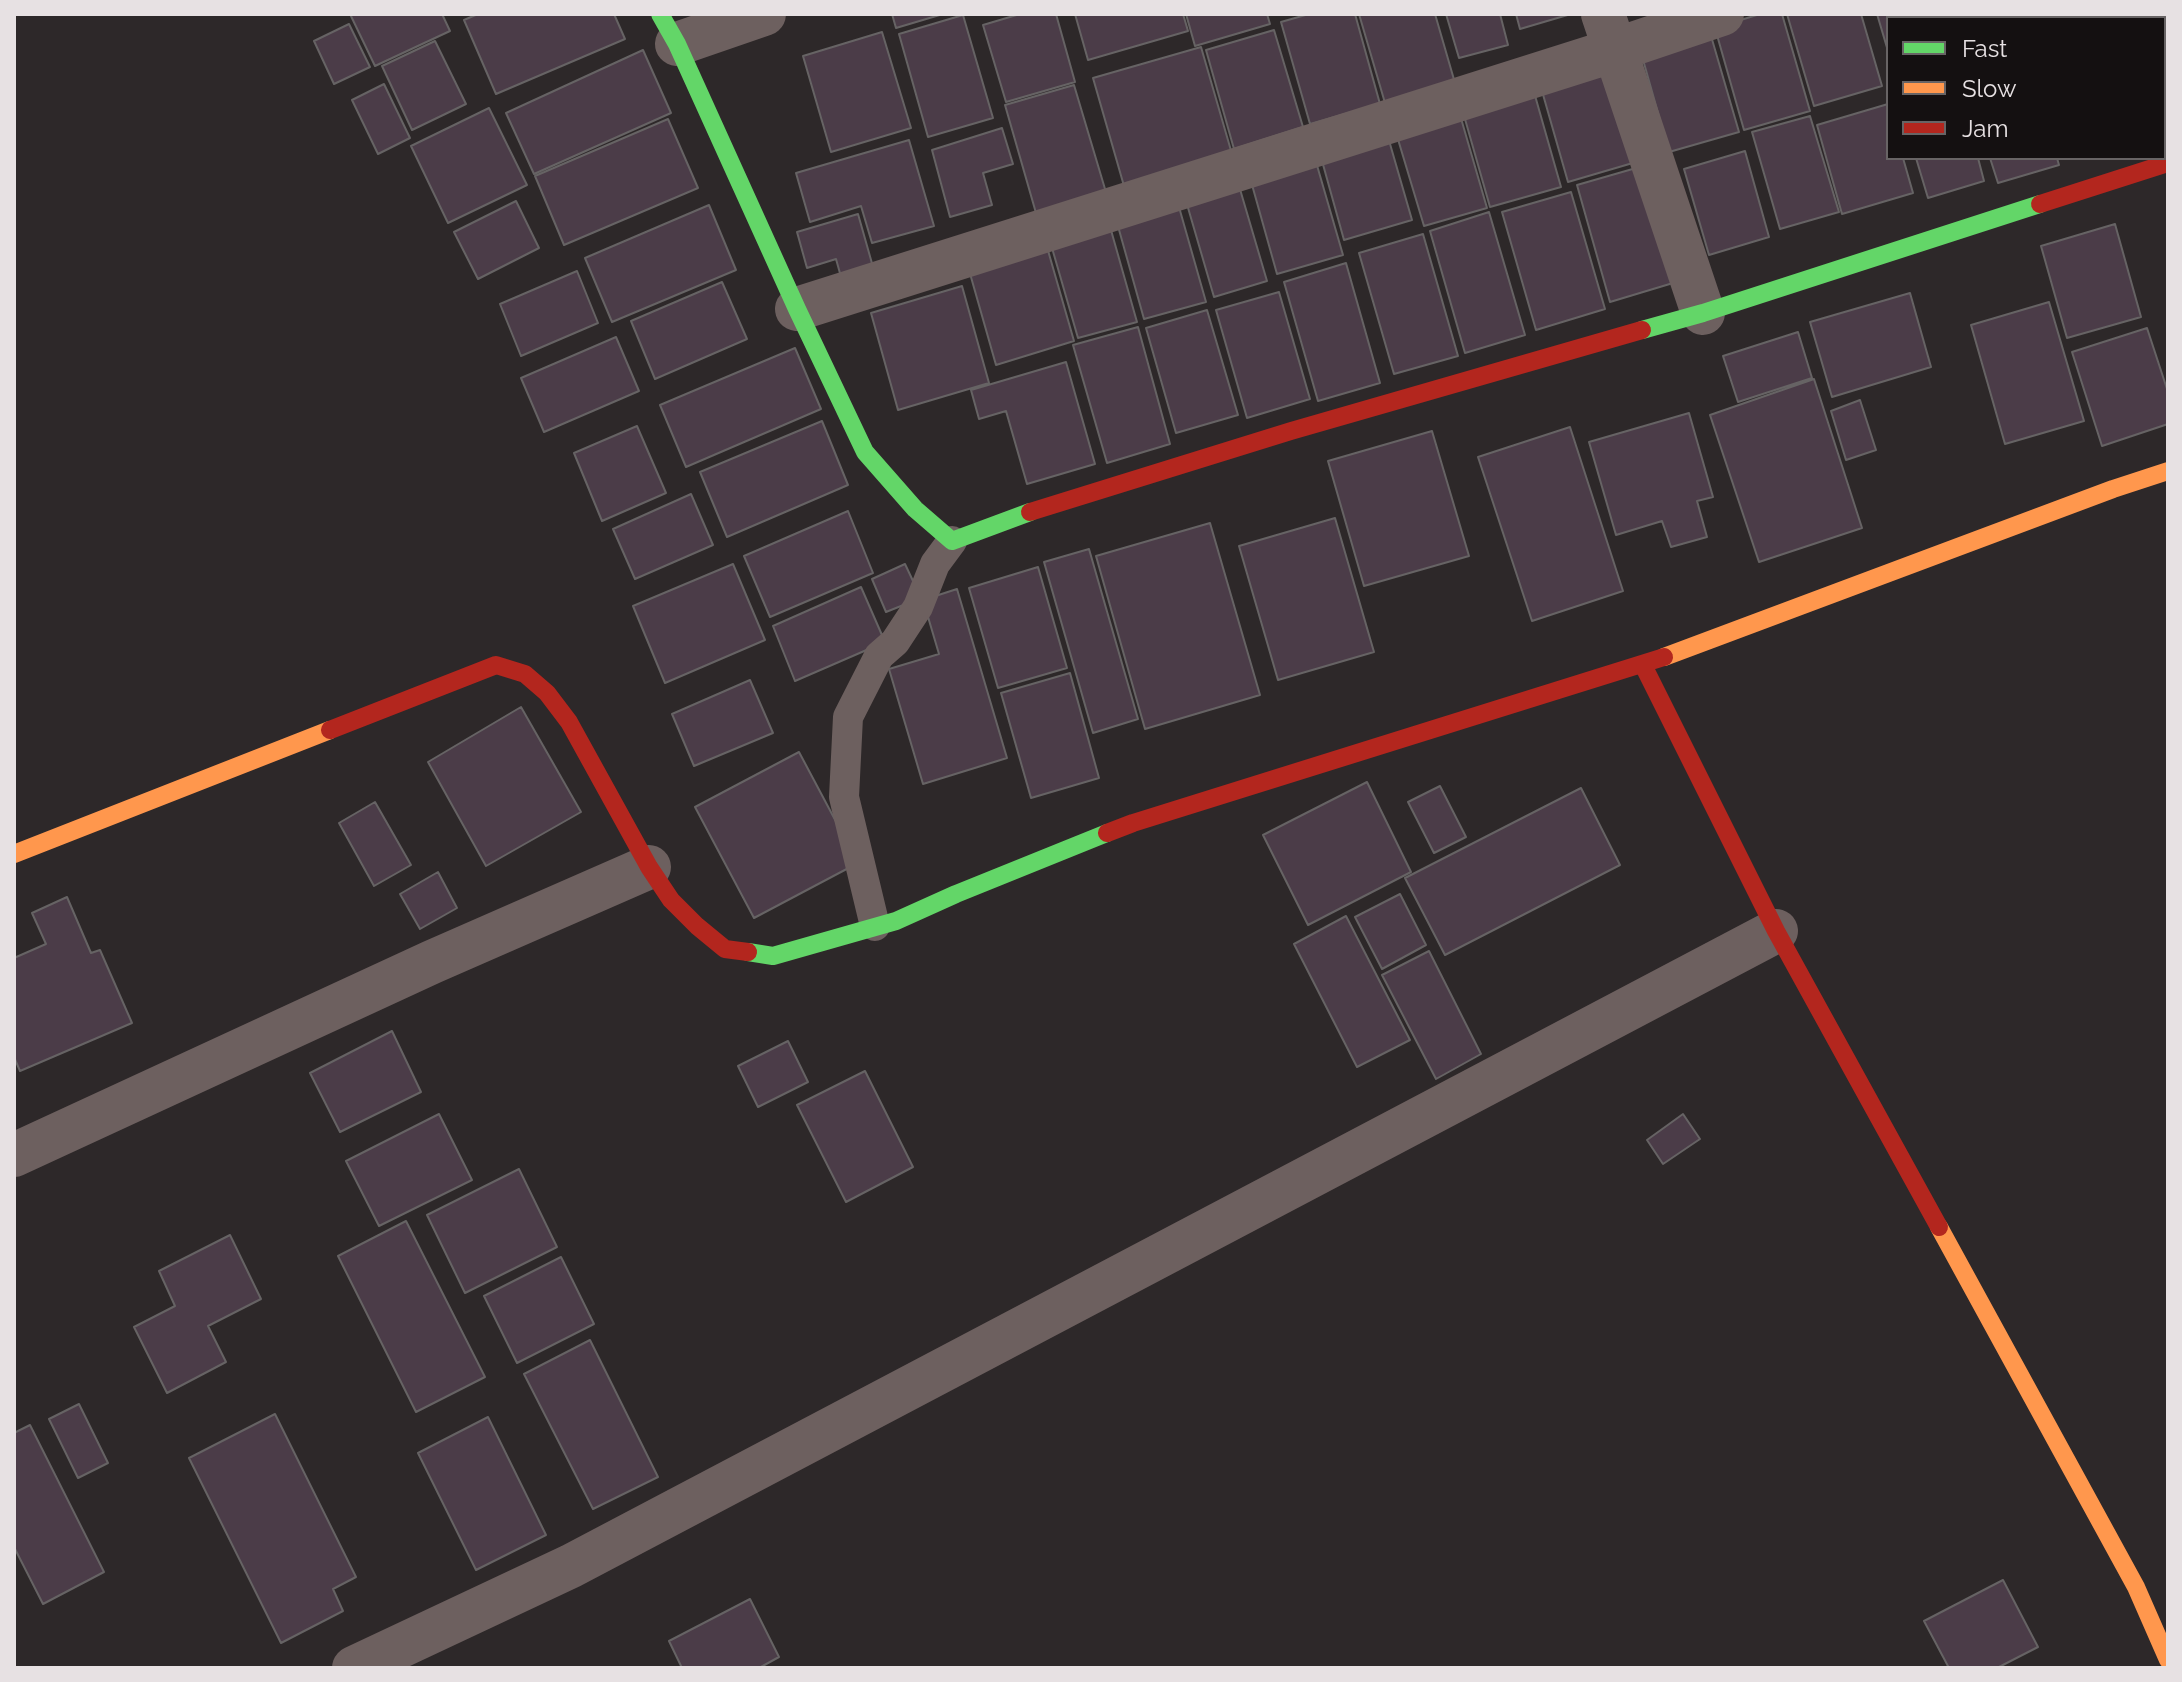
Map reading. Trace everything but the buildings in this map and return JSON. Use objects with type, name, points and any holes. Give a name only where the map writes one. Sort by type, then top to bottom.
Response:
[{"type":"street","points":[[764,14],[669,29],[865,452],[915,509],[952,541],[1033,511],[1291,431],[1703,313],[2168,163]]},
{"type":"street","points":[[797,309],[1609,32],[1722,14]]},
{"type":"street","points":[[1609,32],[1703,313]]},
{"type":"street","points":[[14,854],[496,665],[525,674],[547,693],[569,722],[649,867],[671,900],[725,949],[773,956],[896,921],[1133,823],[1643,665],[2168,471]]},
{"type":"street","points":[[1643,665],[1776,931],[2136,1587],[2168,1660]]},
{"type":"street","points":[[14,1155],[432,962],[649,867]]},
{"type":"street","points":[[354,1668],[585,1559],[1776,931]]},
{"type":"lane","points":[[875,926],[844,797],[848,717],[879,656],[895,642],[918,607],[935,564],[952,541]]},
{"type":"traffic: fast","points":[[660,14],[677,44],[865,452],[915,509],[952,541],[1030,512]]},
{"type":"traffic: fast","points":[[1642,330],[2040,204]]},
{"type":"traffic: fast","points":[[748,952],[773,956],[896,921],[1107,833]]},
{"type":"traffic: slow","points":[[1664,657],[2168,471]]},
{"type":"traffic: slow","points":[[14,854],[330,730]]},
{"type":"traffic: slow","points":[[1939,1227],[2136,1587],[2168,1660]]},
{"type":"traffic: jam","points":[[2040,204],[2168,163]]},
{"type":"traffic: jam","points":[[1030,512],[1291,431],[1642,330]]},
{"type":"traffic: jam","points":[[1107,833],[1664,657]]},
{"type":"traffic: jam","points":[[330,730],[496,665],[525,674],[547,693],[569,722],[649,867],[671,900],[725,949],[748,952]]},
{"type":"traffic: jam","points":[[1643,665],[1776,931],[1939,1227]]}]
